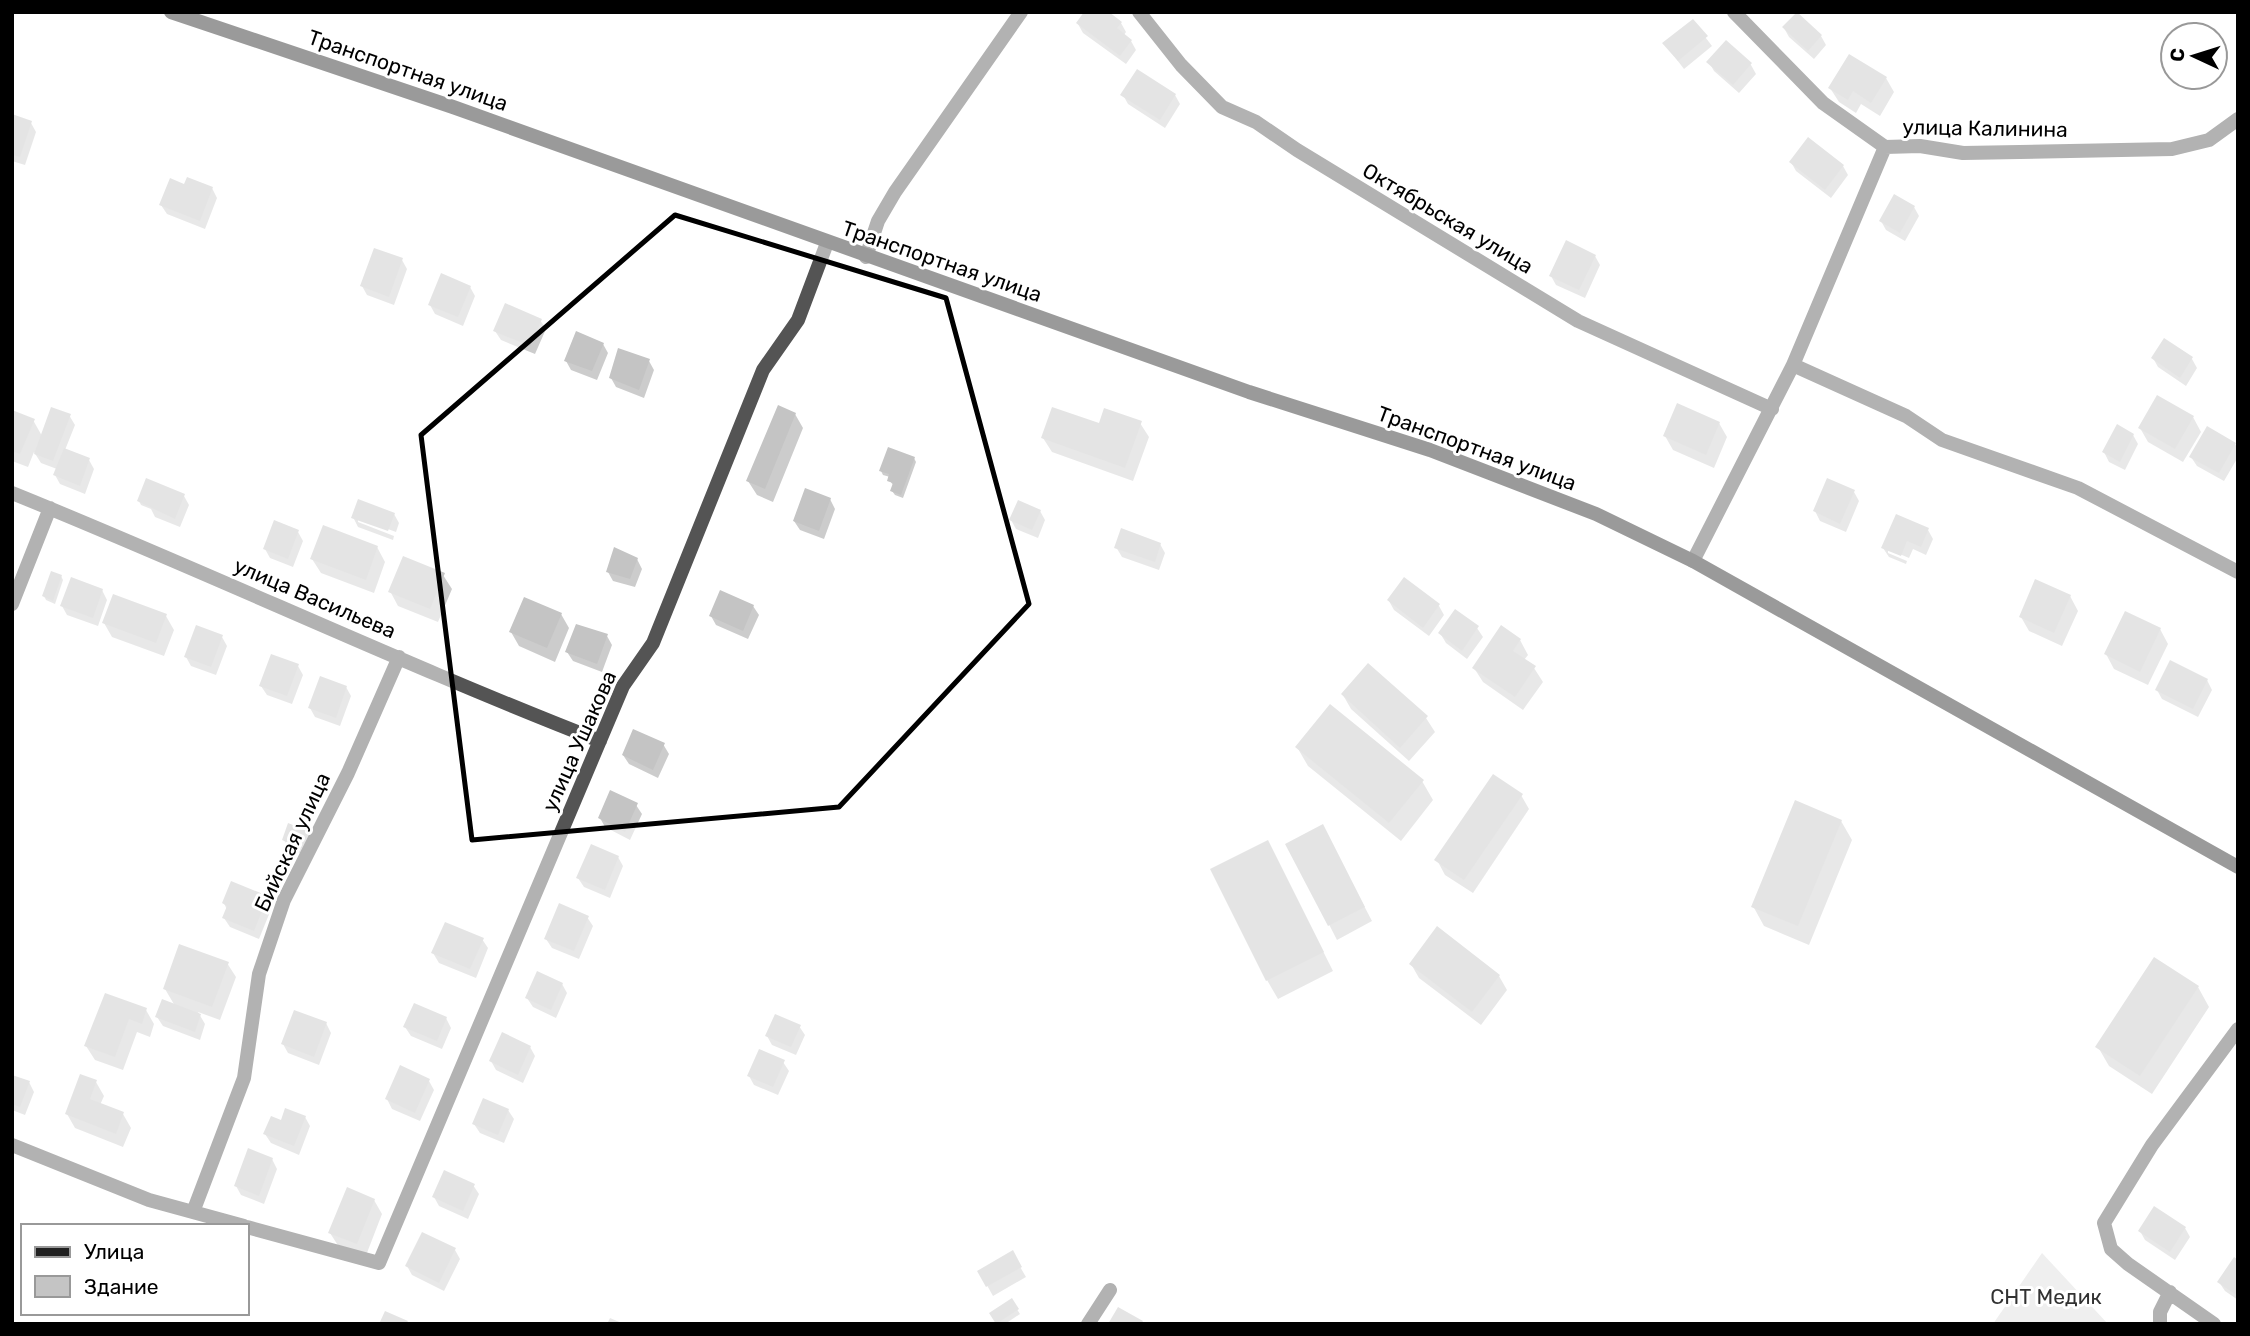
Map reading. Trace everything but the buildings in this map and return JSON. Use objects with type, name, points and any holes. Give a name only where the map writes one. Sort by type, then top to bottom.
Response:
[{"type":"main road","name":"Транспортная улица","points":[[171,12],[453,107],[1254,394],[1430,450],[1596,514],[1693,561],[2238,867]]},
{"type":"street","points":[[866,257],[878,221],[895,192],[1021,12]]},
{"type":"street","name":"Октябрьская улица","points":[[1139,12],[1181,65],[1222,107],[1256,122],[1297,150],[1578,321],[1772,409]]},
{"type":"street","name":"улица Калинина","points":[[1734,12],[1823,103],[1885,147],[1920,146],[1964,153],[2172,149],[2210,140],[2238,119]]},
{"type":"street","points":[[1693,561],[1793,365],[1885,147]]},
{"type":"street","name":"улица Ушакова","points":[[248,1227],[379,1263],[623,686],[653,643],[763,370],[798,320],[827,243]]},
{"type":"street","points":[[1793,365],[1906,416],[1942,440],[2078,488],[2238,572]]},
{"type":"street","name":"улица Васильева","points":[[12,493],[490,698],[600,741]]},
{"type":"street","points":[[12,604],[50,508]]},
{"type":"street","name":"Бийская улица","points":[[192,1212],[244,1078],[259,974],[284,900],[348,773],[399,657]]},
{"type":"street","points":[[2214,1324],[2111,1249],[2105,1223],[2152,1145],[2238,1029]]},
{"type":"street","points":[[12,1146],[149,1200],[237,1224]]},
{"type":"street","points":[[1088,1324],[1110,1290]]},
{"type":"street","points":[[2160,1324],[2160,1312],[2170,1292]]},
{"type":"highlighted area","points":[[675,215],[946,298],[1029,604],[839,807],[472,840],[421,435]]},
{"type":"green space","name":"СНТ Медик","points":[[2042,1253],[2108,1324],[1993,1324]]}]
